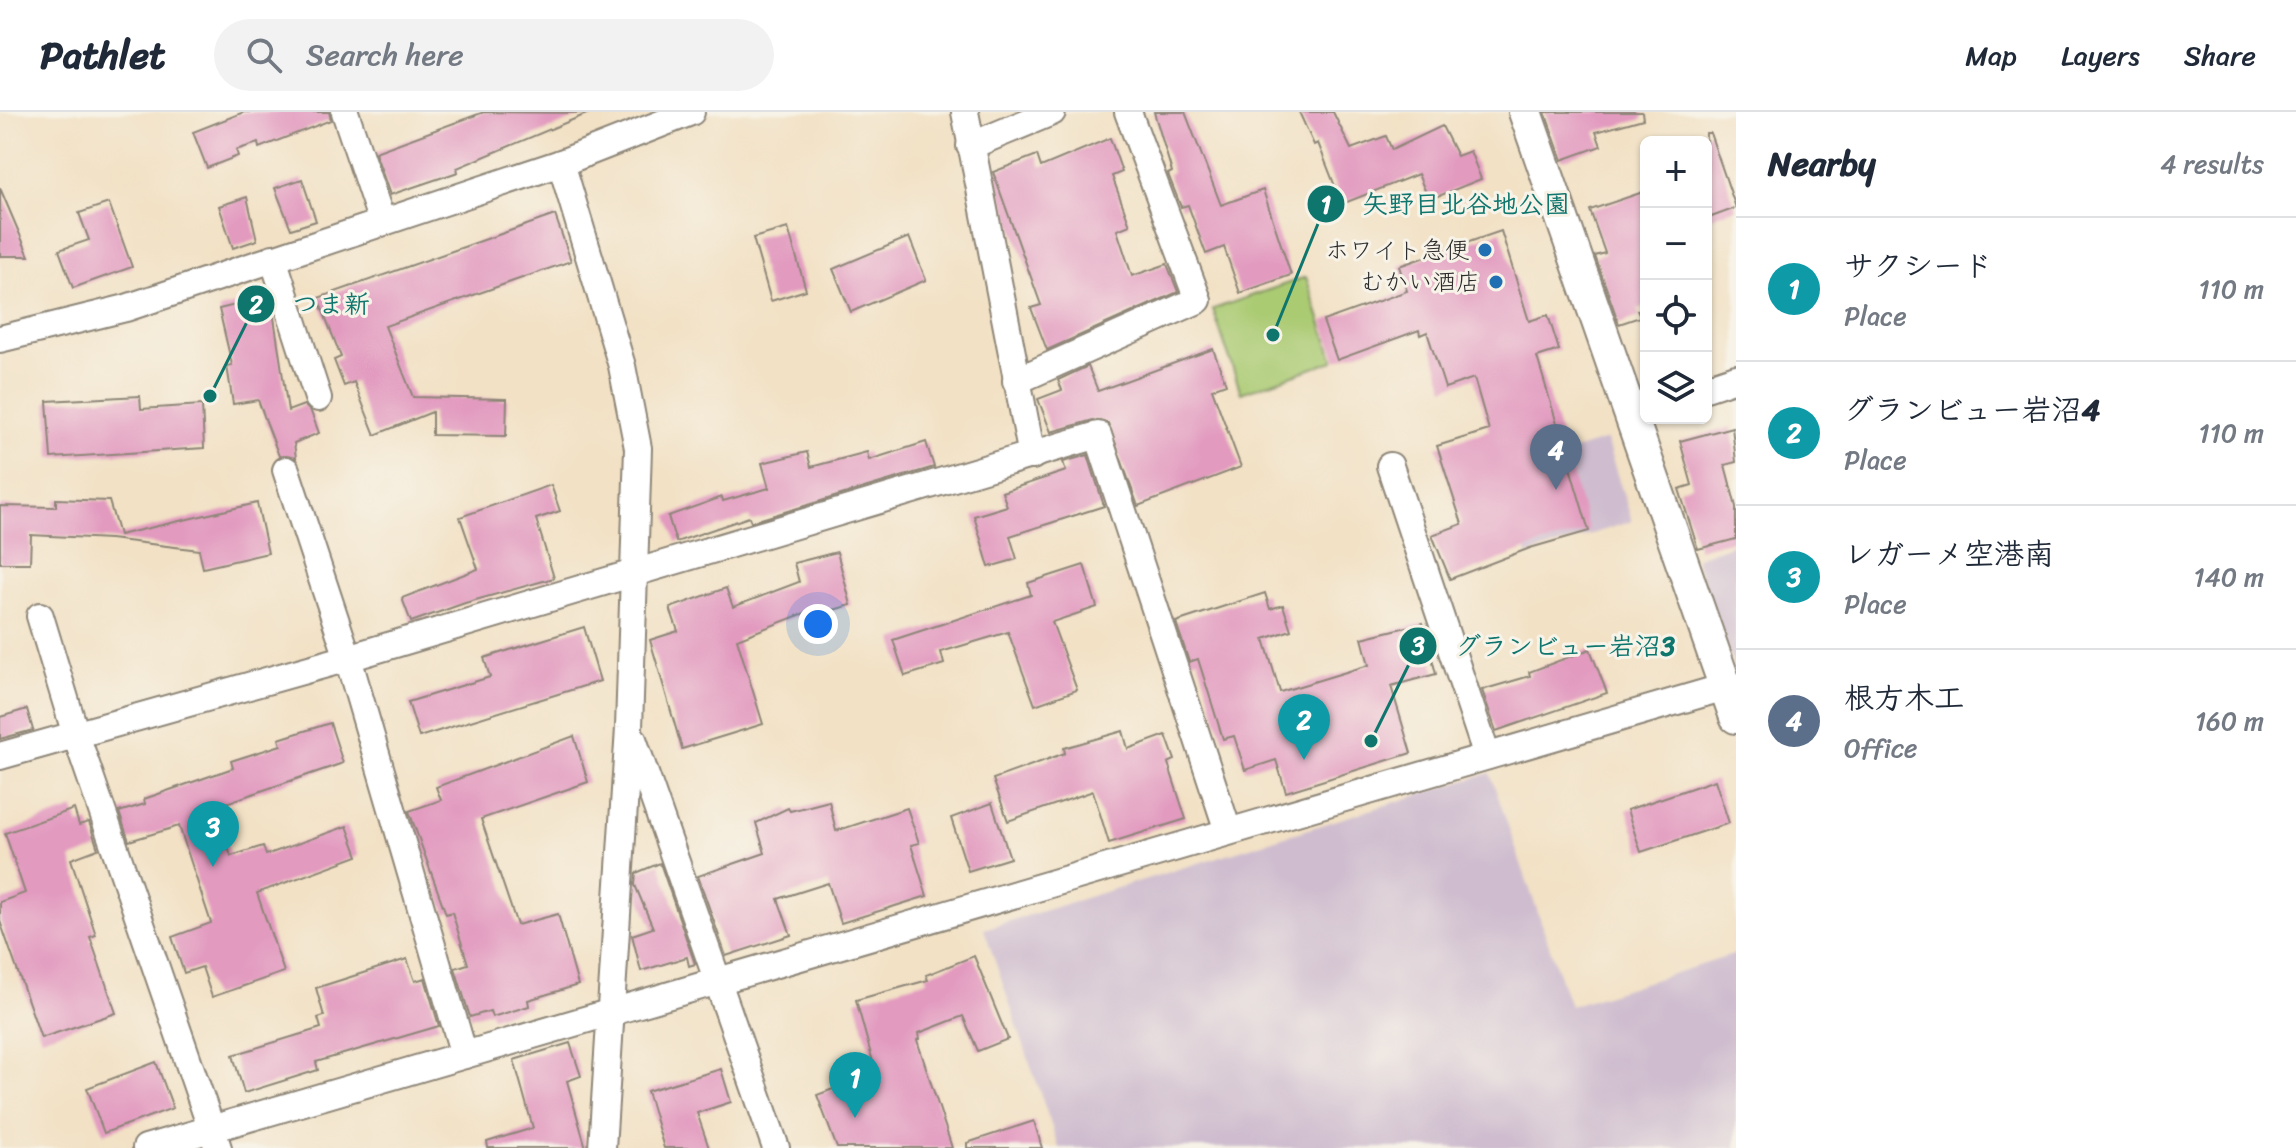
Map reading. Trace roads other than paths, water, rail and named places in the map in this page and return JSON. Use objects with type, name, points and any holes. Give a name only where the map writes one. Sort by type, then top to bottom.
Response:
[{"type":"street","points":[[345,112],[382,222]]},
{"type":"street","points":[[0,339],[126,308],[561,163],[691,112]]},
{"type":"street","points":[[965,112],[1032,456]]},
{"type":"street","points":[[970,146],[1052,112]]},
{"type":"street","points":[[1016,381],[1198,300],[1128,112]]},
{"type":"street","points":[[1525,112],[1638,411],[1736,717]]},
{"type":"street","points":[[561,163],[622,366],[638,448],[629,728],[608,1013],[602,1148]]},
{"type":"street","points":[[273,258],[318,398]]},
{"type":"street","points":[[1712,386],[1736,378]]},
{"type":"street","points":[[0,756],[348,658],[1098,435],[1228,831]]},
{"type":"street","points":[[1390,466],[1487,756]]},
{"type":"street","points":[[286,470],[348,658],[464,1055]]},
{"type":"street","points":[[40,616],[76,735],[215,1138]]},
{"type":"street","points":[[146,1148],[215,1138],[464,1055],[719,978],[1725,687]]},
{"type":"street","points":[[629,728],[776,1148]]},
{"type":"place","name":"ホワイト急便","points":[[1485,250]]},
{"type":"place","name":"むかい酒店","points":[[1496,282]]},
{"type":"place","name":"矢野目北谷地公園","points":[[1273,335]]},
{"type":"place","name":"つま新","points":[[210,396]]},
{"type":"place","name":"根方木工","points":[[1556,490]]},
{"type":"place","name":"グランビュー岩沼3","points":[[1371,741]]},
{"type":"place","name":"グランビュー岩沼4","points":[[1304,760]]},
{"type":"place","name":"レガーメ空港南","points":[[213,867]]},
{"type":"place","name":"サクシード","points":[[855,1118]]}]
